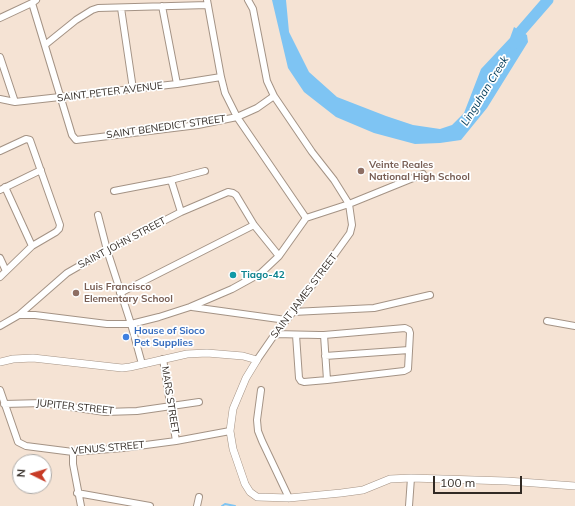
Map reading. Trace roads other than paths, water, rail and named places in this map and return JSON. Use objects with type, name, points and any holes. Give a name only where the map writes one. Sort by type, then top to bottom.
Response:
[{"type":"street","name":"SAINT JAMES STREET","points":[[248,0],[253,8],[267,81],[274,96],[312,152],[334,180],[348,204],[352,224],[350,234],[257,360]]},
{"type":"street","points":[[0,18],[34,2],[61,98]]},
{"type":"street","points":[[45,45],[92,10],[207,2],[225,94],[236,117],[306,218]]},
{"type":"street","points":[[162,6],[177,84]]},
{"type":"street","points":[[120,8],[133,89]]},
{"type":"street","points":[[0,57],[15,102]]},
{"type":"street","name":"SAINT PETER AVENUE","points":[[0,99],[15,102],[61,98],[221,78]]},
{"type":"street","name":"SAINT BENEDICT STREET","points":[[61,98],[72,135],[76,140],[198,125],[236,117],[257,108],[274,96]]},
{"type":"street","points":[[0,151],[26,140],[30,140],[42,170],[60,225],[56,232],[32,246],[0,277]]},
{"type":"street","points":[[32,246],[2,188],[42,170]]},
{"type":"street","points":[[114,191],[205,172]]},
{"type":"street","points":[[19,315],[35,315],[107,324],[131,324],[190,307],[232,289],[261,273],[279,256],[306,218],[348,204],[423,174]]},
{"type":"street","points":[[171,180],[181,212]]},
{"type":"street","name":"SAINT JOHN STREET","points":[[0,326],[19,315],[67,273],[107,250],[181,212],[228,192],[233,193],[236,196],[254,225]]},
{"type":"street","points":[[98,215],[107,250],[131,324],[142,364]]},
{"type":"street","points":[[120,293],[254,225],[279,256]]},
{"type":"street","points":[[0,258],[6,271]]},
{"type":"street","points":[[293,312],[374,308],[430,295]]},
{"type":"street","points":[[190,307],[286,320]]},
{"type":"street","points":[[547,321],[575,326]]},
{"type":"street","points":[[275,334],[296,336],[324,335],[406,328],[410,333],[408,369],[304,382],[299,378],[296,336]]},
{"type":"street","points":[[324,335],[327,380]]},
{"type":"street","points":[[325,356],[409,350]]},
{"type":"street","points":[[0,362],[13,359],[34,358],[122,368],[187,354],[207,353],[243,356],[257,360],[246,378],[233,409],[230,431],[243,479],[250,492],[257,497],[289,498],[363,490],[390,479],[411,478],[507,480],[575,486]]},
{"type":"street","name":"MARS STREET","points":[[163,359],[176,441]]},
{"type":"street","name":"VENUS STREET","points":[[0,390],[18,442],[26,446],[73,452],[123,448],[176,441],[230,431]]},
{"type":"street","points":[[261,390],[257,420],[258,431],[289,498]]},
{"type":"street","name":"JUPITER STREET","points":[[4,404],[43,403],[105,412],[138,411],[199,402]]},
{"type":"street","points":[[73,452],[73,464],[81,506]]},
{"type":"street","points":[[409,506],[411,478]]},
{"type":"street","points":[[78,493],[150,506]]},
{"type":"street","points":[[196,506],[199,497]]},
{"type":"water","points":[[272,0],[286,0],[289,32],[309,72],[337,97],[413,125],[440,129],[452,125],[464,113],[481,69],[510,38],[514,27],[527,35],[528,42],[487,108],[461,140],[415,144],[374,133],[336,117],[304,92],[288,68]]},
{"type":"waterway","name":"Linguhan Creek","points":[[514,44],[521,31],[548,0]]},
{"type":"waterway","points":[[222,506],[225,504],[235,506]]},
{"type":"place","name":"Veinte Reales National High School","points":[[361,171]]},
{"type":"place","name":"Tiago-42","points":[[233,275]]},
{"type":"place","name":"Luis Francisco Elementary School","points":[[76,293]]},
{"type":"place","name":"House of Sioco Pet Supplies","points":[[126,337]]}]
